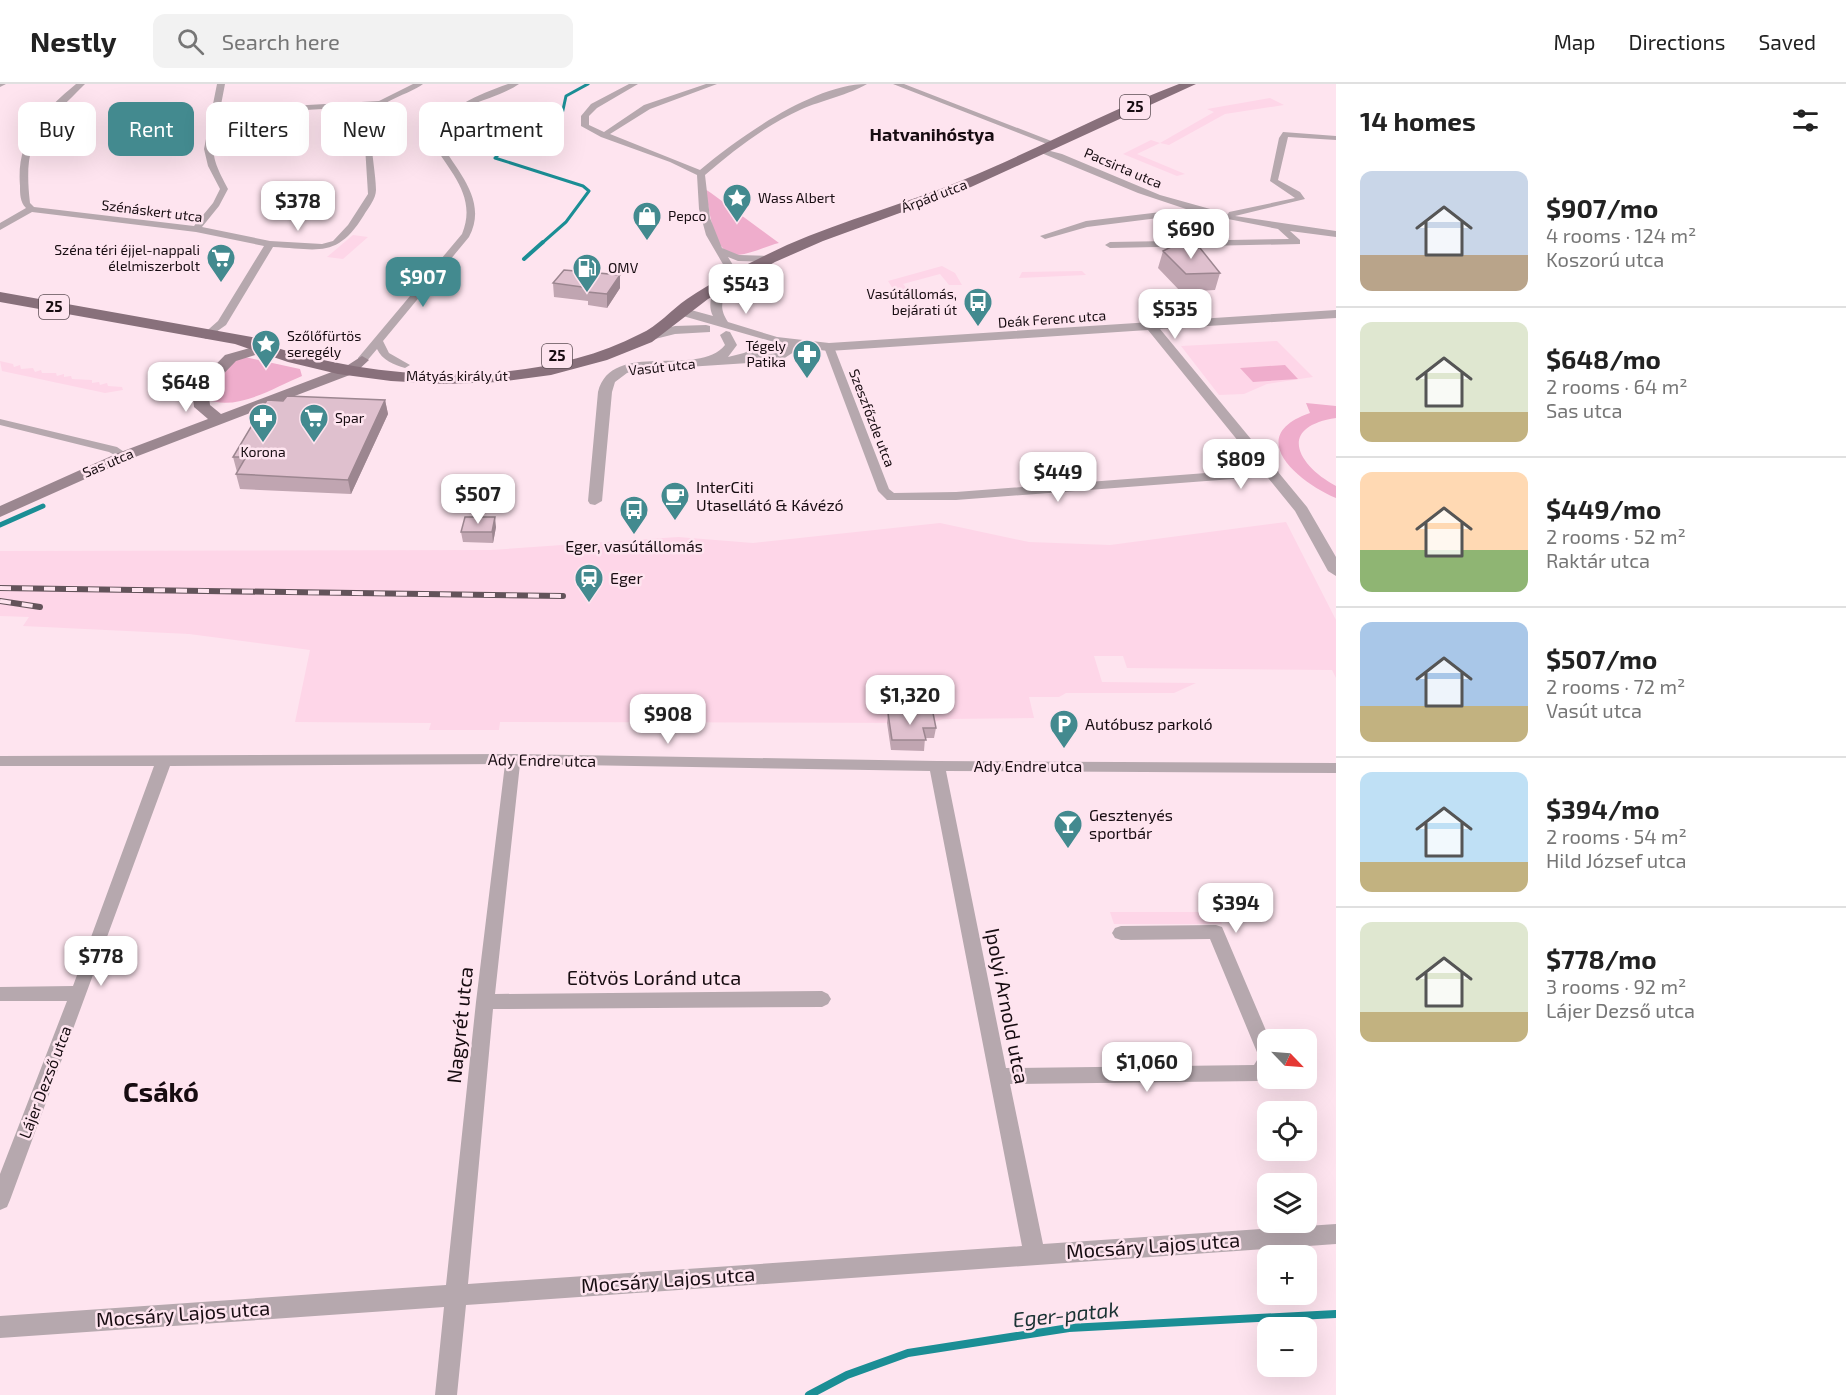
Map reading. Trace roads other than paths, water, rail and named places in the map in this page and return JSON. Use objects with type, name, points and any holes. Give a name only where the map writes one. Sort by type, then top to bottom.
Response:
[{"type":"main road","name":"Árpád utca","points":[[680,311],[771,259],[968,183],[1144,102],[1190,84]]},
{"type":"main road","name":"Mátyás király út","points":[[0,297],[356,365],[466,368],[511,366],[551,358],[590,347],[659,317],[680,311]]},
{"type":"main road","name":"Mátyás király út","points":[[242,342],[260,349],[446,378],[520,376],[606,355],[647,337],[670,323],[680,311]]},
{"type":"main road","points":[[214,337],[227,351],[226,359]]},
{"type":"main road","points":[[218,419],[202,407],[199,391],[226,359],[236,353],[260,349]]},
{"type":"main road","name":"Sas utca","points":[[0,513],[124,456],[356,365]]},
{"type":"street","points":[[0,227],[31,209],[26,204],[25,191],[24,167],[27,148],[39,126],[81,84]]},
{"type":"street","points":[[217,102],[221,84]]},
{"type":"street","points":[[383,102],[419,84]]},
{"type":"street","points":[[356,365],[472,224],[474,210],[467,190],[440,153],[434,138],[437,129],[451,116],[471,103],[515,84]]},
{"type":"street","points":[[634,84],[614,89],[594,106],[585,116],[585,126],[675,160],[701,174]]},
{"type":"street","points":[[604,135],[647,107],[713,84]]},
{"type":"street","points":[[702,362],[724,354],[731,345],[713,305],[732,280],[732,267],[714,244],[701,190],[701,174],[732,146],[775,118],[805,104],[863,84]]},
{"type":"street","name":"Pacsirta utca","points":[[897,84],[1048,147],[1066,158],[1173,203],[1281,227],[1336,234]]},
{"type":"street","points":[[1227,215],[1301,199],[1297,194],[1274,181],[1283,138],[1287,134],[1336,138]]},
{"type":"street","points":[[196,229],[204,215],[221,199],[224,189],[210,156]]},
{"type":"street","name":"Szénáskert utca","points":[[31,209],[196,229],[270,243],[323,247],[336,243],[352,227],[372,194],[370,156]]},
{"type":"street","points":[[1045,236],[1086,224],[1197,210]]},
{"type":"street","points":[[1110,245],[1182,242],[1297,242],[1281,227]]},
{"type":"street","points":[[214,337],[270,243]]},
{"type":"street","points":[[721,251],[738,258],[771,259]]},
{"type":"street","name":"Deák Ferenc utca","points":[[680,311],[706,329]]},
{"type":"street","name":"Deák Ferenc utca","points":[[680,311],[762,341],[797,346],[829,347],[1336,314]]},
{"type":"street","points":[[1152,327],[1302,510],[1336,571]]},
{"type":"street","name":"Deák Ferenc utca","points":[[647,337],[675,330],[724,329]]},
{"type":"street","points":[[378,341],[385,356],[405,365]]},
{"type":"street","name":"Vasút utca","points":[[595,501],[605,392],[609,380],[621,372],[641,366],[737,360],[756,354],[762,341]]},
{"type":"street","points":[[737,360],[774,358],[797,346]]},
{"type":"street","name":"Szeszfőzde utca","points":[[829,347],[884,491],[891,497],[968,495],[1273,472]]},
{"type":"street","points":[[0,422],[113,449],[124,456]]},
{"type":"street","name":"Ady Endre utca","points":[[0,761],[513,759],[937,766],[1336,768]]},
{"type":"street","name":"Nagyrét utca","points":[[446,1395],[485,1002],[513,759]]},
{"type":"street","name":"Lájer Dezső utca","points":[[0,1200],[164,760]]},
{"type":"street","name":"Ipolyi Arnold utca","points":[[937,766],[1034,1254]]},
{"type":"street","points":[[1120,933],[1216,932],[1257,1031]]},
{"type":"street","points":[[0,994],[79,993]]},
{"type":"street","name":"Eötvös Loránd utca","points":[[485,1002],[822,999]]},
{"type":"street","points":[[998,1076],[1257,1073]]},
{"type":"street","name":"Mocsáry Lajos utca","points":[[0,1327],[1336,1234]]},
{"type":"waterway","points":[[541,244],[566,222],[589,191],[583,186],[495,158],[507,146],[561,119],[566,96],[588,84]]},
{"type":"waterway","points":[[524,259],[543,242]]},
{"type":"waterway","points":[[0,525],[43,506]]},
{"type":"waterway","name":"Eger-patak","points":[[809,1395],[847,1375],[908,1353],[1069,1328],[1336,1314]]},
{"type":"railway","points":[[0,588],[563,596]]},
{"type":"railway","points":[[0,601],[40,607]]},
{"type":"place","name":"Wass Albert","points":[[737,224]]},
{"type":"place","name":"Pepco","points":[[647,242]]},
{"type":"place","name":"Széna téri éjjel-nappali élelmiszerbolt","points":[[221,284]]},
{"type":"place","name":"OMV","points":[[587,294]]},
{"type":"place","name":"Vasútállomás, bejárati út","points":[[978,328]]},
{"type":"place","name":"Szőlőfürtös seregély","points":[[266,370]]},
{"type":"place","name":"Tégely Patika","points":[[807,380]]},
{"type":"place","name":"Korona","points":[[263,444]]},
{"type":"place","name":"Spar","points":[[314,444]]},
{"type":"place","name":"InterCiti Utasellátó & Kávézó","points":[[675,522]]},
{"type":"place","name":"Eger, vasútállomás","points":[[634,536]]},
{"type":"place","name":"Eger","points":[[589,604]]},
{"type":"place","name":"Autóbusz parkoló","points":[[1064,750]]},
{"type":"place","name":"Gesztenyés sportbár","points":[[1068,850]]},
{"type":"district","name":"Hatvanihóstya","points":[[932,135]]},
{"type":"district","name":"Csákó","points":[[161,1093]]}]
